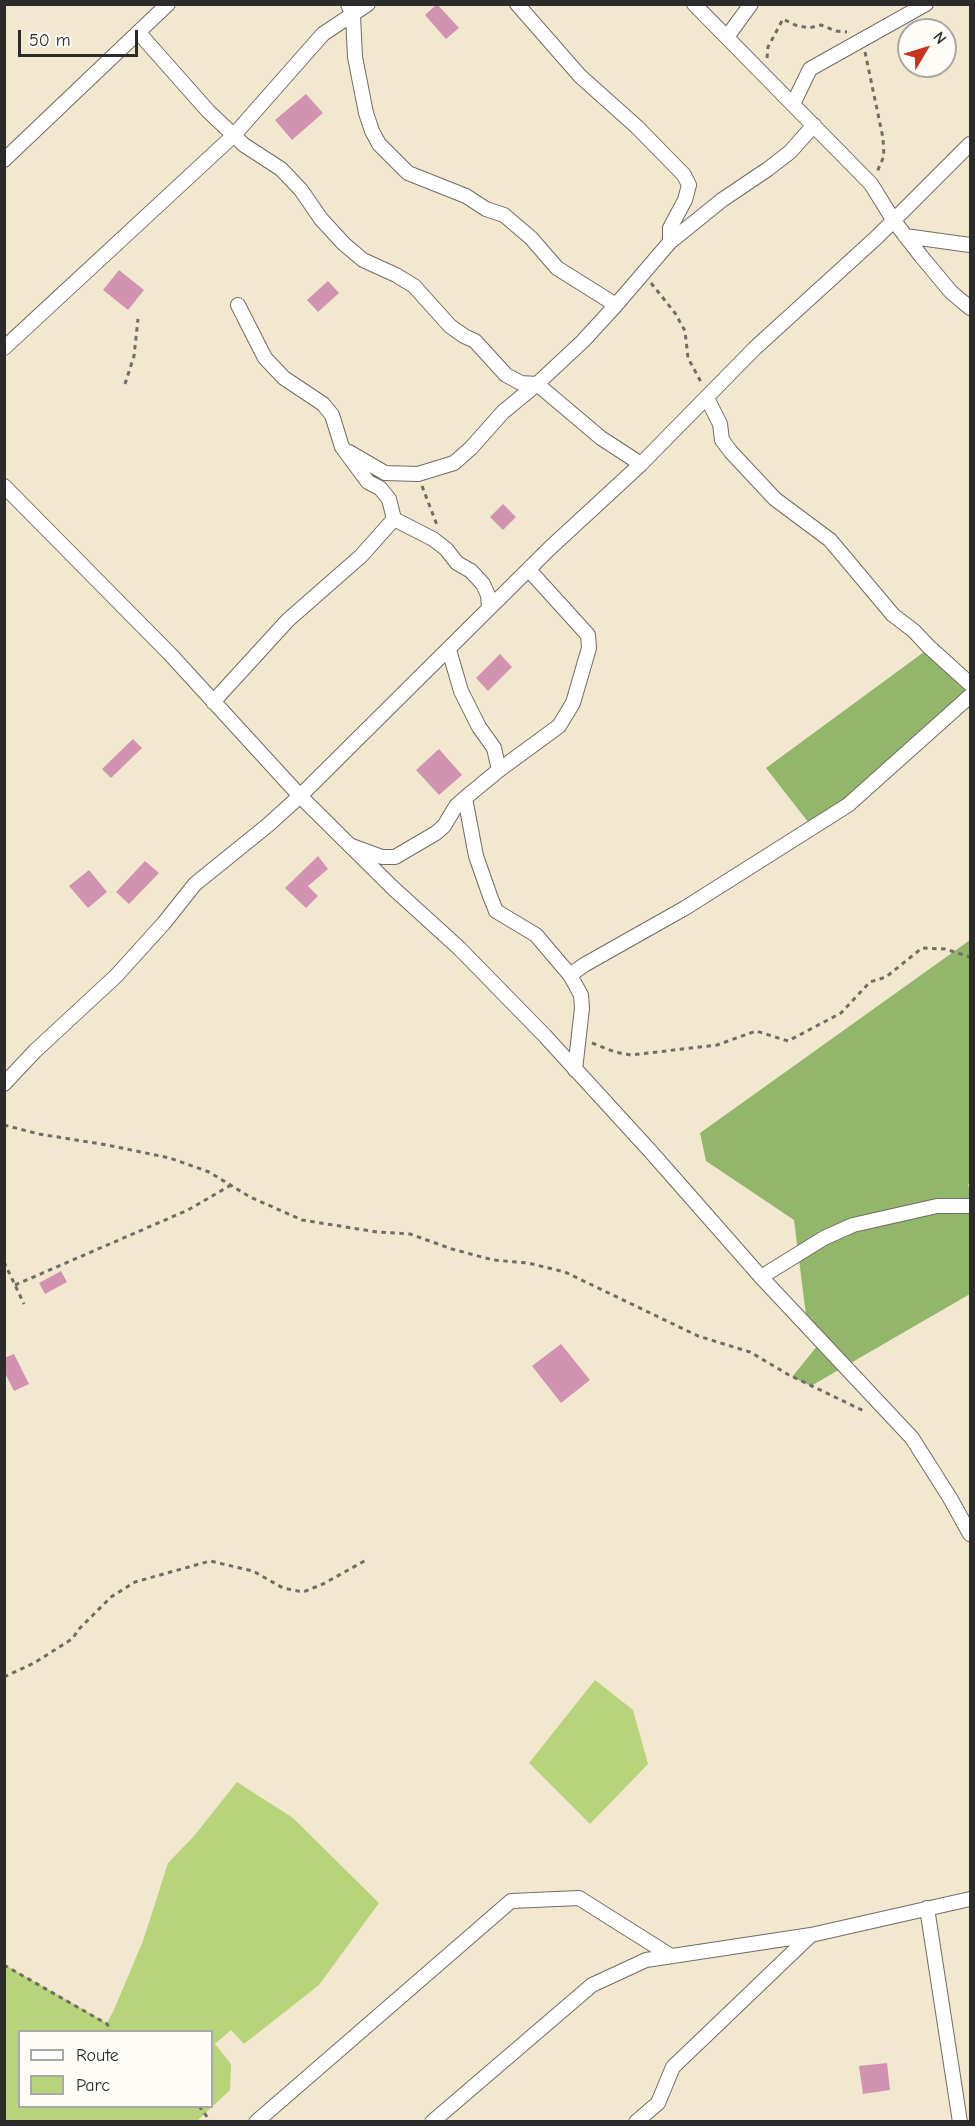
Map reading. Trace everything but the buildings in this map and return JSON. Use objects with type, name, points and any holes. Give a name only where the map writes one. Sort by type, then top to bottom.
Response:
[{"type":"street","points":[[4,160],[168,4]]},
{"type":"street","points":[[4,348],[234,135],[323,34],[351,10],[368,4]]},
{"type":"street","points":[[517,4],[580,76],[684,175],[689,185],[685,200],[670,228],[670,243]]},
{"type":"street","points":[[694,4],[871,184],[905,236],[951,292],[970,308]]},
{"type":"street","points":[[727,38],[751,4]]},
{"type":"street","points":[[793,104],[810,69],[926,4]]},
{"type":"street","points":[[351,10],[355,57],[366,113],[379,144],[408,173],[466,196],[486,209],[504,215],[531,238],[556,268],[616,305]]},
{"type":"street","points":[[139,33],[208,111],[257,155],[281,169],[301,190],[321,219],[344,244],[363,260],[414,286],[450,326],[464,336],[475,340],[506,375],[522,383],[537,384],[601,438],[641,464]]},
{"type":"street","points":[[345,450],[385,473],[418,474],[454,463],[471,448],[502,412],[583,342],[670,243],[722,200],[776,164],[814,125]]},
{"type":"street","points":[[4,1084],[116,976],[164,923],[195,884],[300,796],[489,608],[641,464],[755,348],[894,221],[970,144]]},
{"type":"street","points":[[905,236],[970,245]]},
{"type":"street","points":[[238,305],[265,358],[284,378],[323,404],[332,415],[345,450],[368,482],[380,488],[388,499],[394,519],[446,549],[457,562],[471,571],[483,584],[490,601],[489,608]]},
{"type":"street","points":[[707,398],[720,424],[722,440],[737,459],[775,499],[830,540],[893,615],[914,631],[970,684]]},
{"type":"street","points":[[4,486],[162,646],[300,796],[459,948],[575,1070],[761,1277],[912,1438],[970,1534]]},
{"type":"street","points":[[213,702],[288,620],[361,556],[394,519]]},
{"type":"street","points":[[348,844],[382,857],[395,857],[436,833],[444,826],[456,806],[465,798],[559,726],[573,703],[589,648],[588,635],[529,570]]},
{"type":"street","points":[[448,650],[461,691],[479,727],[495,748],[499,770]]},
{"type":"street","points":[[570,975],[685,908],[848,805],[970,696]]},
{"type":"street","points":[[465,798],[476,856],[496,910],[536,935],[570,975],[581,995],[582,1008],[575,1070]]},
{"type":"street","points":[[761,1277],[824,1238],[853,1225],[937,1206],[970,1206]]},
{"type":"street","points":[[256,2121],[511,1901],[579,1898],[671,1956]]},
{"type":"street","points":[[432,2121],[592,1985],[646,1960],[811,1935],[970,1899]]},
{"type":"street","points":[[927,1908],[960,2121]]},
{"type":"street","points":[[636,2121],[657,2103],[673,2067],[811,1935]]},
{"type":"path","points":[[764,75],[768,47],[783,19],[795,26],[809,28],[821,25],[836,31],[859,32],[883,138],[884,156],[871,184]]},
{"type":"path","points":[[645,271],[685,331],[688,358],[698,374],[707,398]]},
{"type":"path","points":[[125,384],[134,356],[138,319]]},
{"type":"path","points":[[418,474],[446,549]]},
{"type":"path","points":[[579,1038],[615,1052],[631,1055],[717,1045],[756,1032],[788,1041],[841,1013],[870,982],[886,976],[922,948],[945,949],[970,957]]},
{"type":"path","points":[[4,1125],[39,1134],[170,1158],[209,1172],[250,1197],[302,1220],[377,1232],[410,1234],[493,1260],[528,1263],[565,1272],[698,1336],[750,1352],[789,1375],[867,1413]]},
{"type":"path","points":[[15,1285],[78,1260],[188,1210],[231,1185]]},
{"type":"path","points":[[4,1262],[24,1304]]},
{"type":"path","points":[[4,1677],[34,1663],[72,1639],[111,1597],[135,1582],[210,1561],[253,1571],[284,1588],[303,1592],[323,1584],[368,1559]]},
{"type":"path","points":[[4,1965],[107,2024],[111,2030]]},
{"type":"path","points":[[201,2108],[211,2121]]},
{"type":"green space","points":[[924,652],[970,695],[812,827],[766,768]]},
{"type":"green space","points":[[970,940],[970,1183],[968,1185],[970,1190],[970,1294],[811,1386],[792,1377],[822,1340],[807,1323],[794,1220],[706,1161],[700,1133]]},
{"type":"green space","points":[[595,1680],[633,1710],[648,1764],[590,1824],[529,1763]]},
{"type":"green space","points":[[237,1782],[293,1818],[379,1903],[319,1985],[244,2044],[231,2030],[215,2044],[231,2064],[230,2090],[213,2106],[213,2030],[18,2030],[18,2108],[211,2108],[197,2121],[5,2121],[5,1965],[107,2023],[143,1941],[168,1863],[194,1836]]}]
